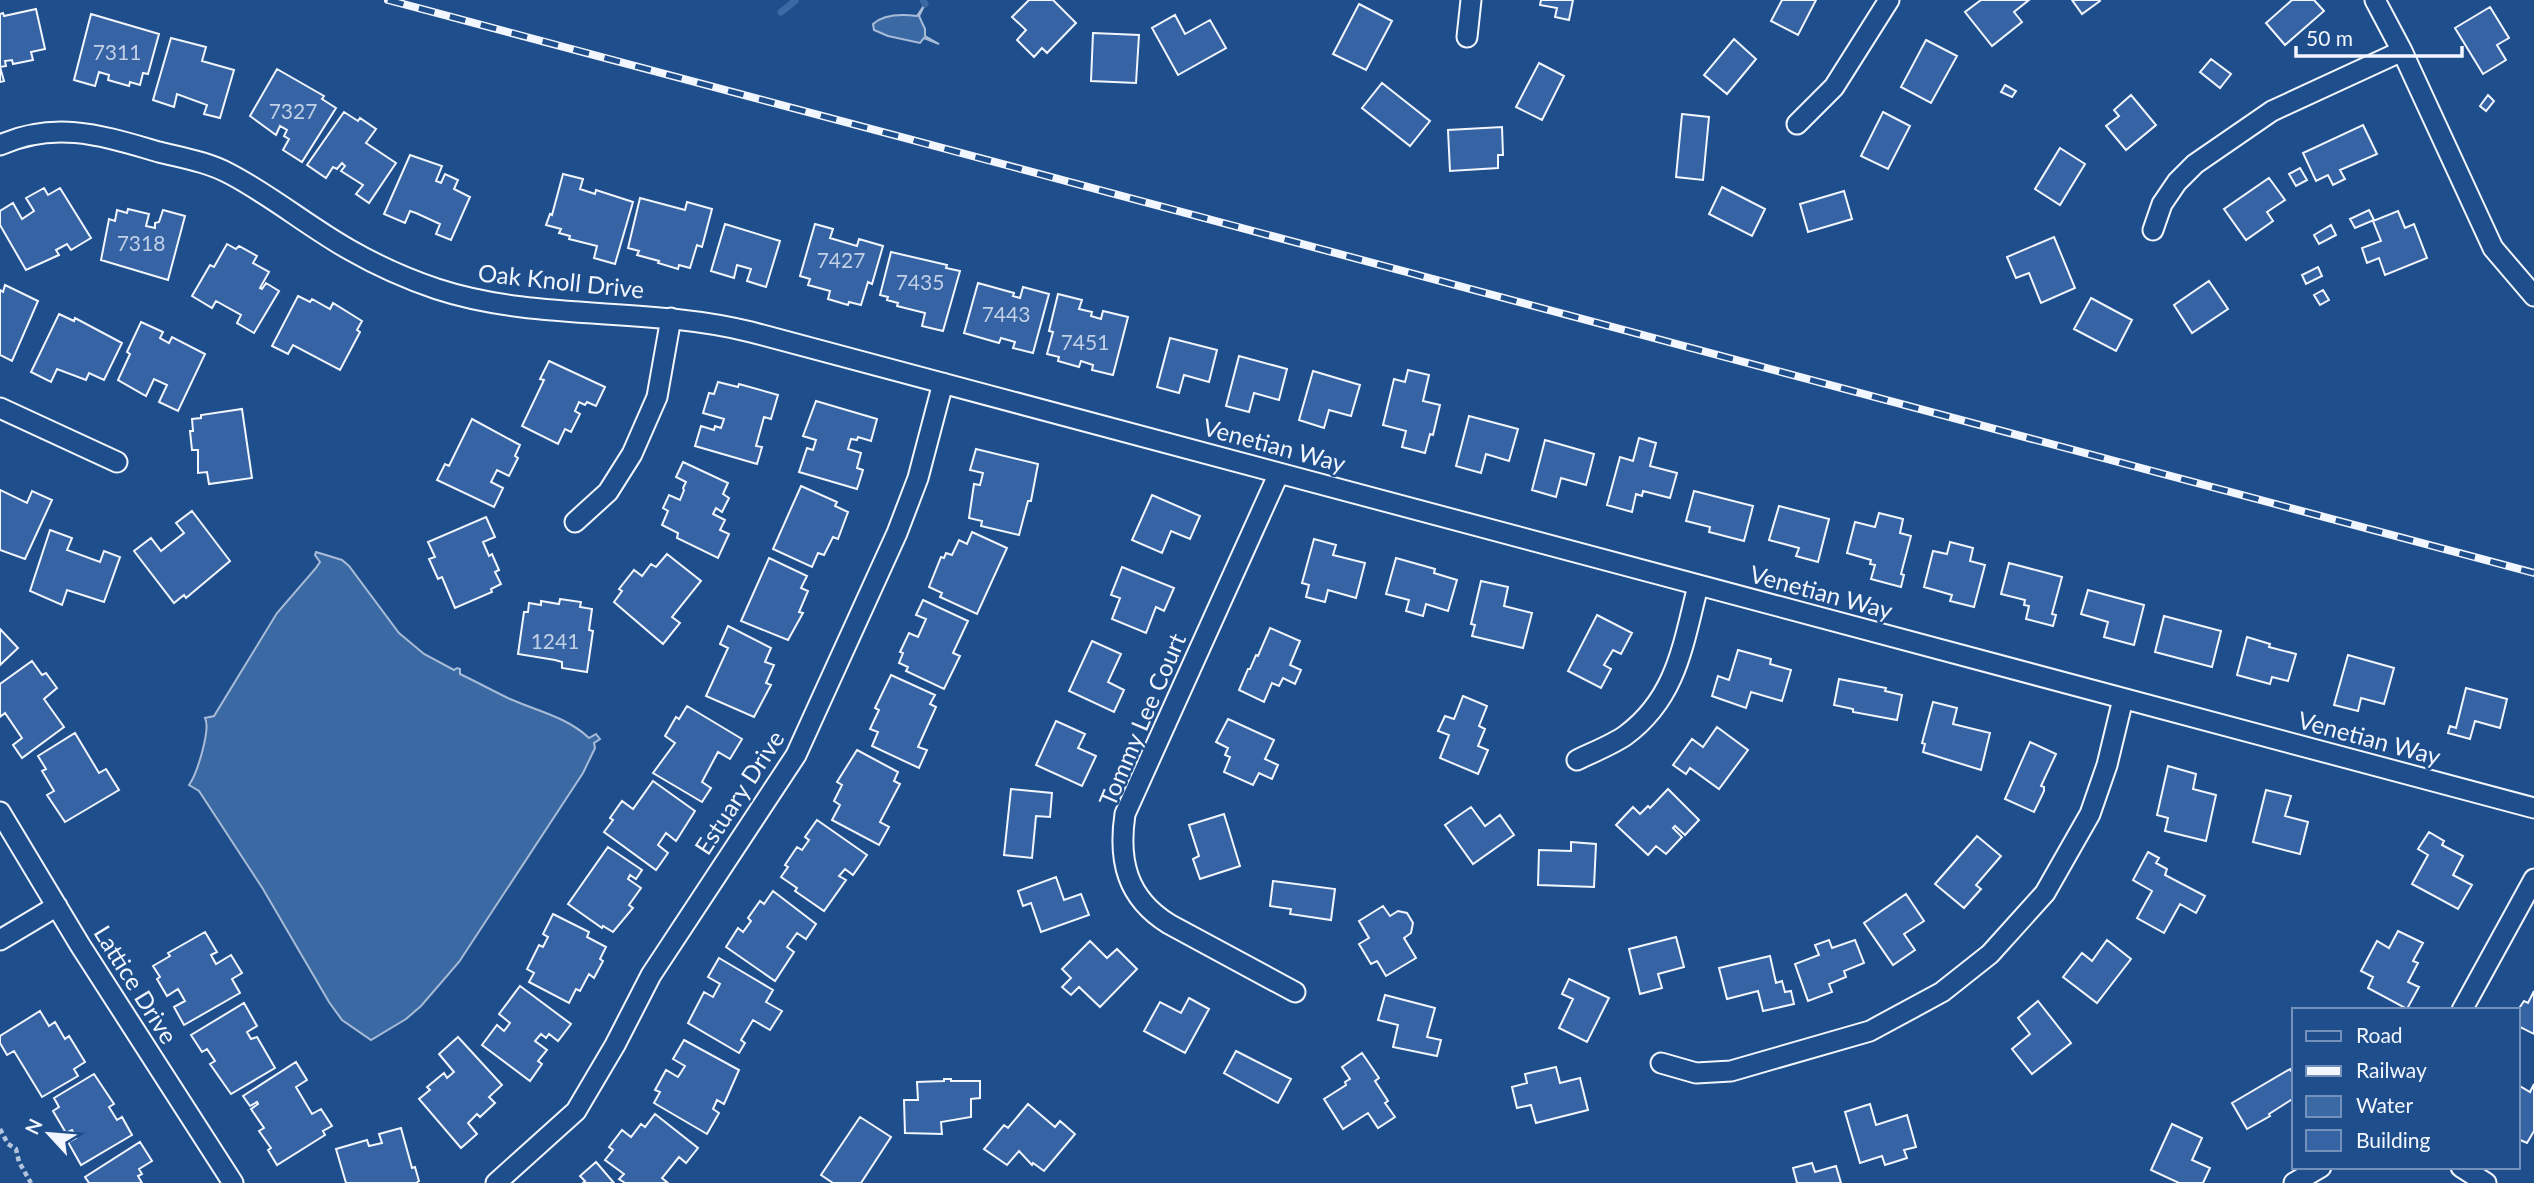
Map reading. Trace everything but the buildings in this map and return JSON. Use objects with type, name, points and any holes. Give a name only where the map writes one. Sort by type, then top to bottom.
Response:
[{"type":"street","points":[[1467,37],[1471,0]]},
{"type":"street","points":[[1797,124],[1834,87],[1889,0]]},
{"type":"street","points":[[2375,0],[2402,51],[2493,248],[2534,296]]},
{"type":"street","points":[[2153,230],[2162,204],[2177,182],[2195,164],[2272,111],[2402,51]]},
{"type":"street","name":"Oak Knoll Drive","points":[[1,144],[30,134],[78,131],[224,171],[370,261],[438,289],[498,303],[671,317],[738,328],[1097,424]]},
{"type":"street","points":[[575,522],[608,492],[632,454],[657,397],[671,317]]},
{"type":"street","name":"Estuary Drive","points":[[496,1183],[576,1111],[615,1045],[650,975],[796,755],[897,533],[918,478],[943,383]]},
{"type":"street","points":[[0,408],[117,462]]},
{"type":"street","name":"Venetian Way","points":[[1097,424],[2534,808]]},
{"type":"street","name":"Tommy Lee Court","points":[[1279,473],[1125,814],[1121,845],[1130,883],[1154,913],[1180,930],[1295,992]]},
{"type":"street","points":[[1577,760],[1623,737],[1641,722],[1664,696],[1677,666],[1698,586]]},
{"type":"street","points":[[1661,1063],[1696,1073],[1731,1071],[1870,1031],[1942,992],[1990,954],[2045,893],[2090,814],[2107,765],[2123,699]]},
{"type":"street","name":"Lattice Drive","points":[[0,812],[233,1183]]},
{"type":"street","points":[[2463,1008],[2534,879]]},
{"type":"street","points":[[0,940],[57,906]]},
{"type":"street","points":[[2294,1183],[2317,1169]]},
{"type":"street","points":[[2464,1169],[2486,1183]]},
{"type":"path","points":[[0,1129],[8,1143],[16,1149],[19,1162],[31,1183]]},
{"type":"water","points":[[925,4],[919,16],[925,36],[939,44],[924,38],[920,43],[874,30],[873,24],[882,18],[917,16]]},
{"type":"water","points":[[316,552],[342,560],[349,566],[399,633],[424,654],[454,670],[460,669],[460,674],[510,699],[561,720],[589,738],[596,734],[600,739],[594,743],[595,748],[583,773],[459,962],[421,1006],[406,1019],[371,1040],[342,1020],[329,1002],[263,889],[199,791],[189,785],[202,752],[206,732],[205,718],[214,716],[277,613],[316,568],[320,562]]},
{"type":"waterway","points":[[923,0],[925,4]]},
{"type":"waterway","points":[[781,12],[795,1]]},
{"type":"railway","points":[[388,0],[2534,573]]}]
